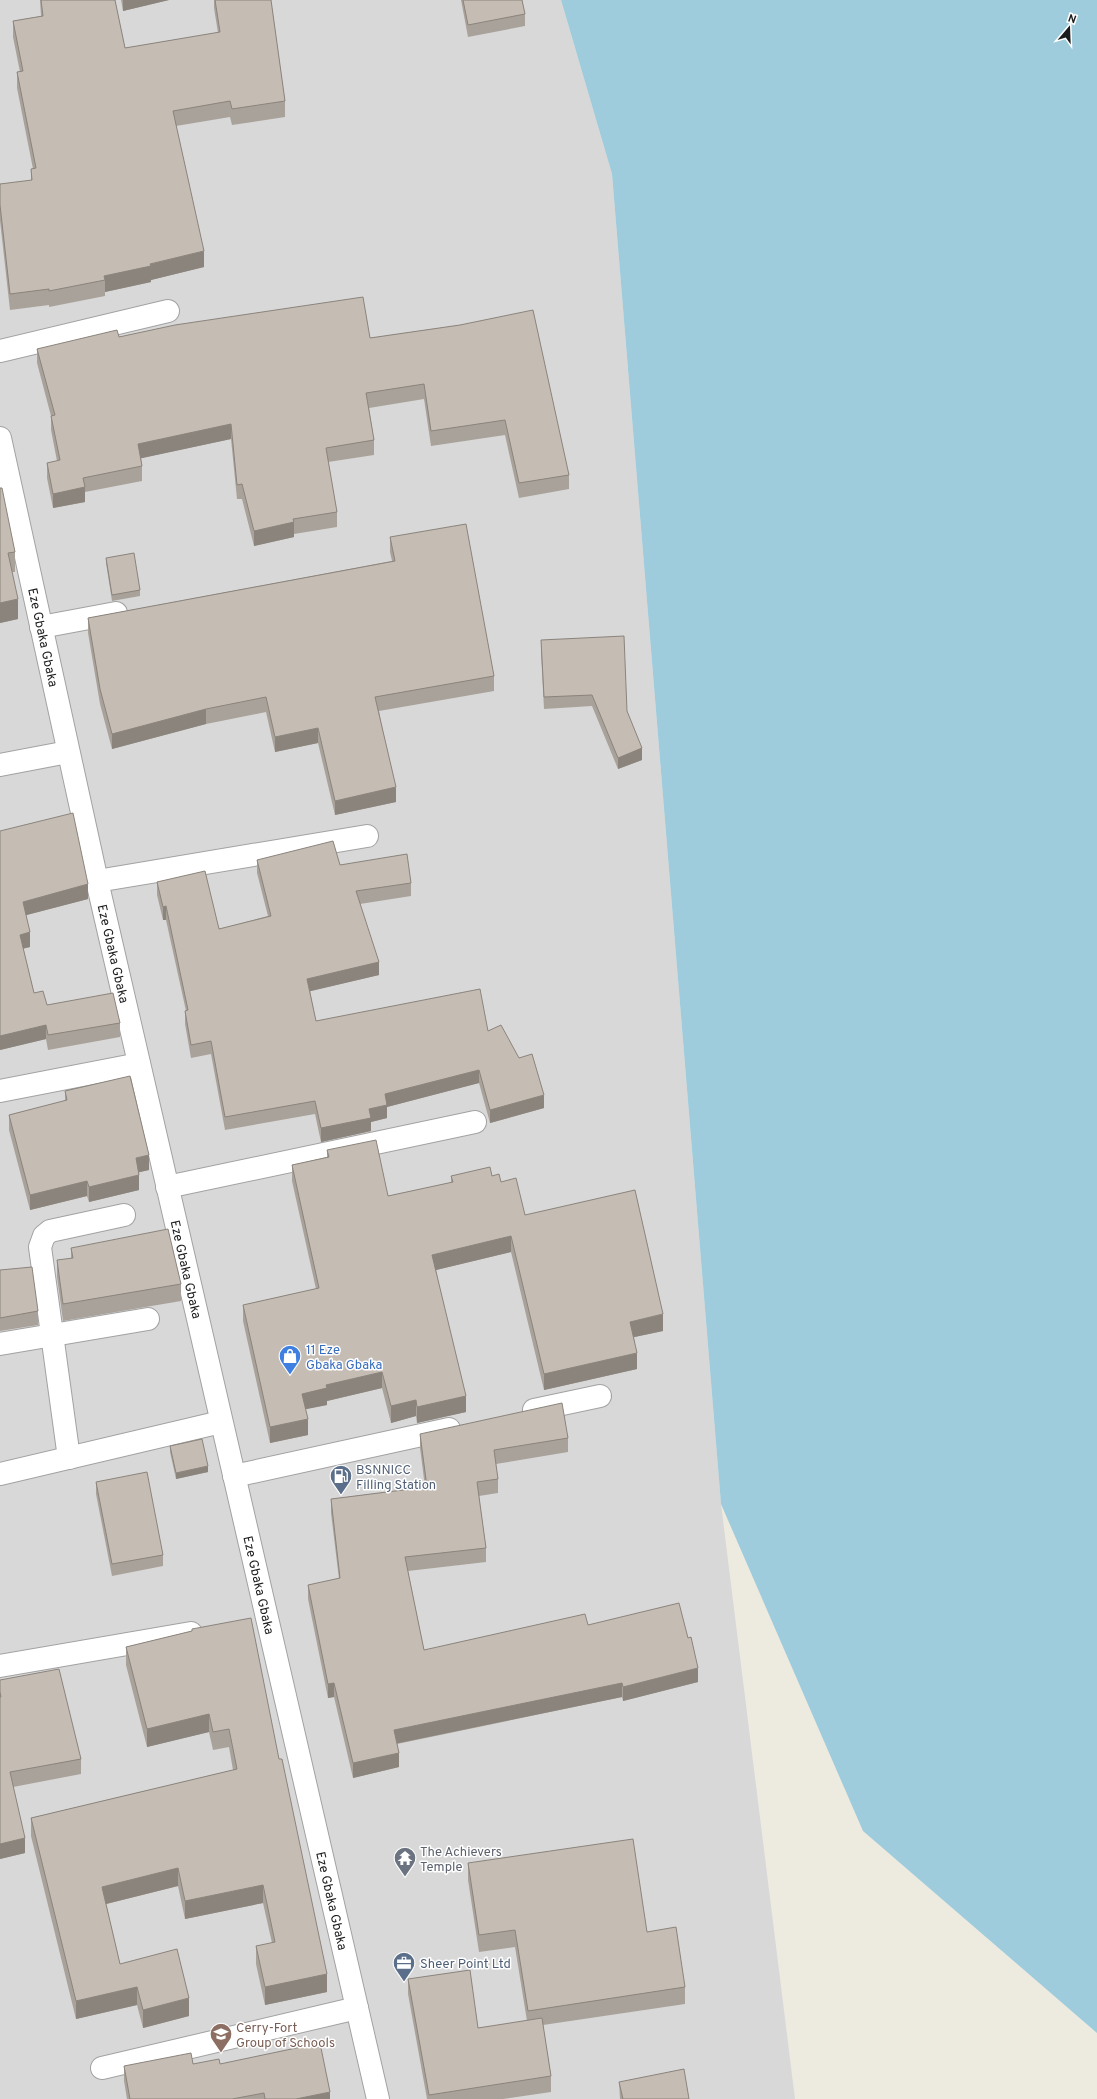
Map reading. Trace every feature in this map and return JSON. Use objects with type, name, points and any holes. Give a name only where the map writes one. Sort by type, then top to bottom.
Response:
[{"type":"street","points":[[0,350],[168,311]]},
{"type":"street","name":"Eze Gbaka Gbaka","points":[[0,440],[97,881],[378,2099]]},
{"type":"street","points":[[41,627],[134,610]]},
{"type":"street","points":[[0,765],[68,752]]},
{"type":"street","points":[[97,881],[366,836]]},
{"type":"street","points":[[0,1091],[139,1064]]},
{"type":"street","points":[[168,1186],[475,1122]]},
{"type":"street","points":[[70,1458],[40,1247],[44,1236],[50,1231],[124,1216]]},
{"type":"street","points":[[0,1344],[148,1319]]},
{"type":"street","points":[[515,1415],[600,1396]]},
{"type":"street","points":[[0,1474],[221,1422]]},
{"type":"street","points":[[234,1476],[468,1425]]},
{"type":"street","points":[[0,1666],[191,1633]]},
{"type":"street","points":[[102,2068],[357,2008]]},
{"type":"shaded area","points":[[0,0],[561,0],[612,174],[721,1504],[795,2099],[0,2099]]},
{"type":"water","points":[[561,0],[1097,0],[1097,2033],[863,1831],[721,1504],[612,174]]},
{"type":"building","points":[[41,0],[115,0],[125,48],[220,32],[215,0],[271,0],[285,101],[232,109],[230,101],[173,111],[204,251],[150,264],[151,266],[104,276],[105,280],[49,291],[49,289],[10,294],[0,205],[0,184],[32,180],[31,169],[36,168],[17,72],[23,71],[13,21],[43,16]]},
{"type":"building","points":[[463,0],[522,0],[525,14],[468,25]]},
{"type":"building","points":[[363,297],[370,338],[460,325],[533,310],[569,475],[519,483],[505,420],[431,431],[424,384],[366,393],[374,440],[326,448],[337,512],[293,519],[294,522],[254,531],[242,484],[237,485],[231,424],[138,444],[142,466],[83,478],[85,487],[53,494],[47,463],[60,460],[51,416],[55,415],[37,349],[117,330],[119,337],[175,325]]},
{"type":"building","points":[[0,488],[2,488],[15,552],[8,553],[18,599],[0,603]]},
{"type":"building","points":[[466,524],[494,676],[375,697],[396,787],[335,801],[318,728],[275,737],[266,697],[206,709],[112,734],[100,689],[88,618],[395,561],[390,537]]},
{"type":"building","points":[[134,553],[140,590],[112,595],[106,558]]},
{"type":"building","points":[[624,636],[627,711],[642,748],[618,758],[592,695],[544,697],[541,640]]},
{"type":"building","points":[[73,813],[88,884],[23,902],[30,932],[20,935],[34,993],[43,991],[47,1005],[113,993],[120,1023],[48,1035],[46,1025],[0,1036],[0,831]]},
{"type":"building","points":[[333,841],[340,865],[407,854],[411,883],[356,891],[379,962],[307,979],[316,1021],[480,989],[488,1031],[501,1025],[519,1058],[532,1054],[544,1095],[490,1110],[479,1070],[385,1094],[387,1105],[369,1109],[371,1118],[321,1128],[315,1101],[225,1117],[211,1041],[191,1045],[185,1011],[188,1010],[166,906],[163,907],[157,882],[205,871],[219,929],[271,916],[257,860]]},
{"type":"building","points":[[130,1076],[149,1155],[136,1158],[139,1175],[89,1187],[87,1181],[30,1195],[9,1115],[67,1100],[65,1091]]},
{"type":"building","points":[[376,1140],[388,1196],[453,1182],[451,1176],[490,1167],[492,1176],[499,1174],[501,1182],[516,1178],[525,1215],[635,1190],[663,1314],[630,1322],[637,1353],[544,1374],[511,1236],[432,1255],[466,1396],[417,1407],[416,1400],[391,1406],[382,1372],[326,1385],[327,1388],[302,1394],[308,1419],[270,1427],[243,1305],[319,1288],[292,1165],[329,1157],[327,1150]]},
{"type":"building","points":[[168,1229],[181,1284],[63,1304],[57,1260],[73,1258],[71,1248]]},
{"type":"building","points":[[32,1267],[38,1311],[0,1318],[0,1270]]},
{"type":"building","points":[[562,1403],[568,1438],[494,1450],[498,1479],[477,1482],[486,1548],[405,1557],[424,1650],[585,1614],[588,1625],[679,1603],[688,1638],[691,1637],[698,1668],[623,1687],[622,1683],[394,1730],[399,1753],[353,1763],[334,1683],[328,1684],[308,1585],[340,1578],[331,1499],[427,1487],[420,1434]]},
{"type":"building","points":[[202,1439],[208,1466],[176,1473],[170,1446]]},
{"type":"building","points":[[147,1472],[163,1555],[112,1564],[96,1482]]},
{"type":"building","points":[[251,1618],[279,1759],[282,1759],[327,1974],[265,1987],[256,1946],[275,1942],[263,1885],[185,1901],[178,1868],[102,1887],[120,1964],[177,1949],[189,1998],[143,2010],[137,1987],[76,2001],[31,1818],[237,1769],[229,1729],[213,1732],[209,1714],[147,1729],[126,1647],[192,1631],[192,1629]]},
{"type":"building","points":[[59,1669],[81,1759],[10,1772],[25,1838],[0,1844],[0,1680]]},
{"type":"building","points":[[633,1839],[647,1932],[676,1927],[685,1987],[528,2011],[515,1930],[479,1935],[468,1863]]},
{"type":"building","points":[[470,1970],[478,2028],[542,2018],[551,2076],[429,2095],[408,1979]]},
{"type":"building","points":[[320,2043],[330,2092],[296,2099],[265,2099],[264,2093],[232,2099],[130,2099],[124,2066],[191,2053],[193,2064],[219,2059],[220,2064]]},
{"type":"building","points":[[684,2069],[689,2099],[623,2099],[619,2082]]},
{"type":"place","name":"11 Eze Gbaka Gbaka","points":[[290,1376]]},
{"type":"place","name":"BSNNICC Filling Station","points":[[341,1496]]},
{"type":"place","name":"The Achievers Temple","points":[[405,1878]]},
{"type":"place","name":"Sheer Point Ltd","points":[[404,1982]]},
{"type":"place","name":"Cerry-Fort Group of Schools","points":[[221,2054]]}]
